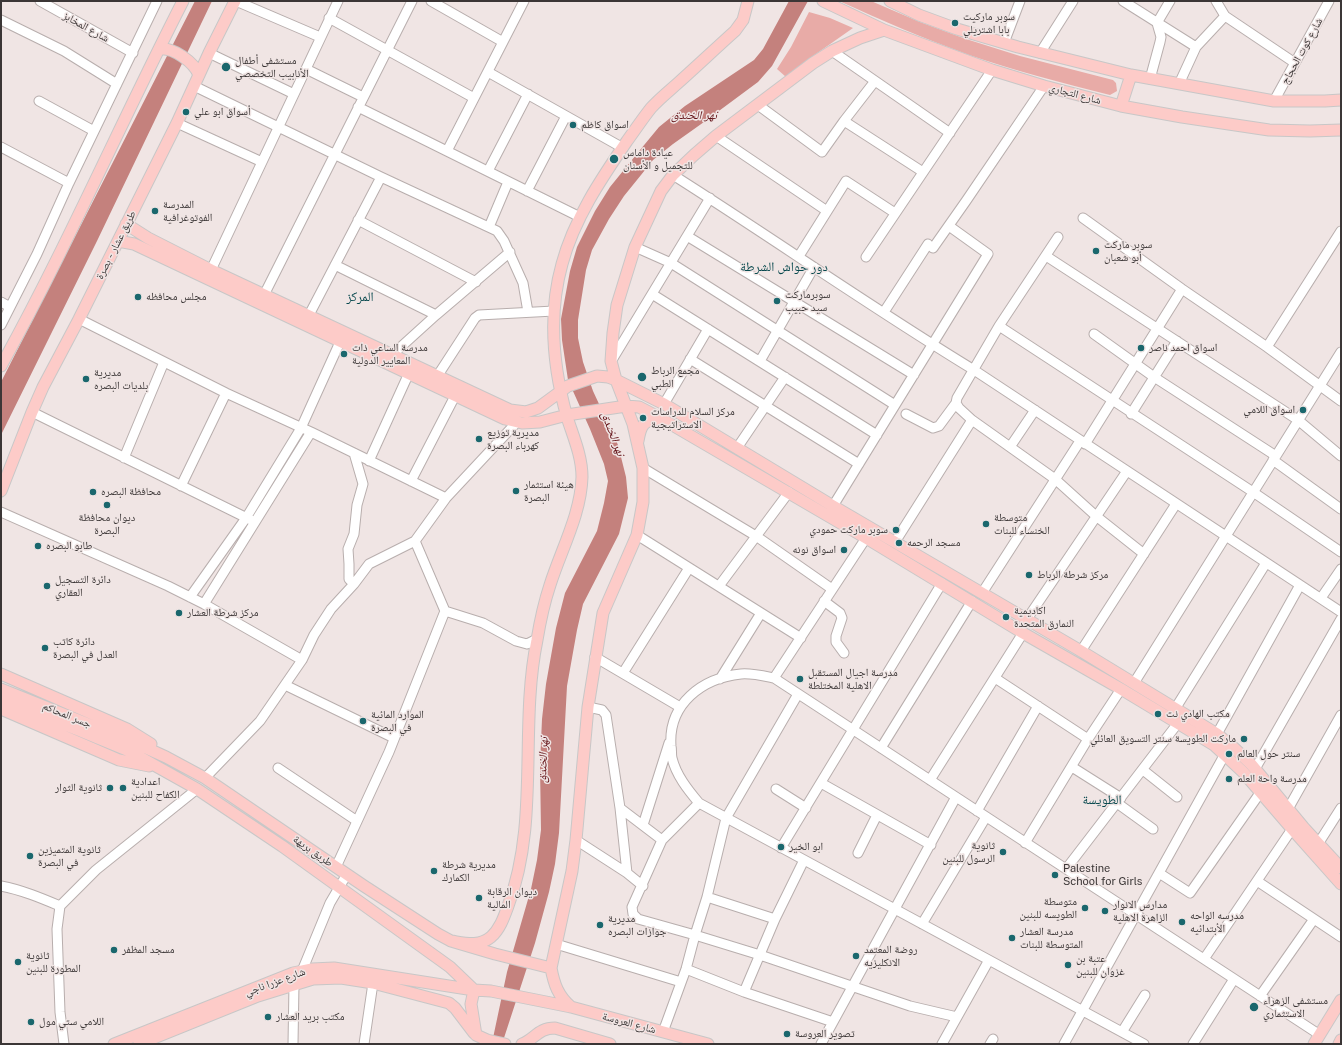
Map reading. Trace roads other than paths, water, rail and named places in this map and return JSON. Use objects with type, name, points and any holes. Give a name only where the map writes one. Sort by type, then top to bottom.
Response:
[{"type":"main road","points":[[1,366],[91,190],[183,1]]},
{"type":"main road","name":"طريق عشار - بصرة","points":[[1,492],[4,480],[43,387],[79,319],[177,123],[236,1]]},
{"type":"main road","points":[[451,941],[475,944],[490,938],[496,932],[502,924],[513,893],[522,854],[525,835],[532,678],[537,639],[550,585],[572,524],[581,490],[582,477],[580,457],[567,415],[564,388],[555,355],[554,311],[562,264],[568,245],[580,217],[607,170],[652,107],[735,31],[743,20],[748,1]]},
{"type":"main road","name":"شارع التجاري","points":[[823,1],[884,30],[992,70],[1044,86],[1121,106],[1269,130],[1341,130]]},
{"type":"main road","points":[[890,1],[905,4],[957,29],[1040,53],[1131,75],[1274,101],[1341,100]]},
{"type":"main road","points":[[571,1007],[563,1000],[558,991],[553,980],[551,968],[572,871],[588,707],[595,657],[603,613],[637,535],[643,502],[643,468],[633,424],[616,380],[611,361],[617,305],[635,247],[661,191],[673,175],[716,136],[813,62],[860,38],[884,30]]},
{"type":"main road","points":[[159,49],[168,49],[190,61],[199,75]]},
{"type":"main road","points":[[1121,106],[1131,75]]},
{"type":"main road","points":[[126,224],[148,238],[211,270],[309,315],[343,337],[409,373],[439,380],[455,396],[505,419],[522,423],[540,422],[567,415],[626,406],[639,407],[789,492],[869,533],[895,542],[1134,682],[1217,734],[1234,748],[1250,768],[1341,868]]},
{"type":"main road","points":[[118,240],[134,244],[343,337],[393,354],[439,380],[510,410],[526,412],[538,408],[564,388],[598,376],[616,380],[664,404],[833,506],[869,533],[942,583],[1023,633],[1178,723],[1214,745],[1225,754],[1250,768],[1260,793],[1341,884]]},
{"type":"main road","points":[[637,446],[641,427],[647,422],[662,419]]},
{"type":"main road","points":[[1081,666],[1085,653]]},
{"type":"main road","points":[[1,674],[127,729],[158,749],[166,757]]},
{"type":"main road","name":"جسر المحاكم","points":[[1,689],[131,747]]},
{"type":"main road","name":"جسر المحاكم","points":[[1,700],[78,730],[131,747]]},
{"type":"main road","points":[[1,709],[119,760],[161,769]]},
{"type":"main road","name":"طريق بريهة","points":[[131,747],[166,757],[205,778],[336,867],[451,941],[551,968]]},
{"type":"main road","name":"طريق بريهة","points":[[131,747],[161,769],[196,789],[282,846],[450,967],[474,990]]},
{"type":"main road","name":"شارع عزرا ناجي","points":[[114,1044],[302,971],[334,968],[474,990],[491,991],[548,1003]]},
{"type":"main road","name":"شارع عزرا ناجي","points":[[139,1044],[258,996],[313,979],[334,978],[374,983],[449,1002],[455,1008],[474,1040]]},
{"type":"main road","points":[[474,990],[471,1004],[474,1040],[487,1040],[505,1044]]},
{"type":"main road","points":[[1317,1039],[1341,1000]]},
{"type":"main road","name":"شارع العروسة","points":[[548,1003],[571,1007],[708,1044]]},
{"type":"main road","points":[[524,1044],[541,1031],[548,1028],[555,1028],[610,1044]]},
{"type":"main road","points":[[1339,1044],[1341,1040]]},
{"type":"street","points":[[1,325],[37,254],[69,183],[157,1]]},
{"type":"street","points":[[236,1],[320,37]]},
{"type":"street","points":[[211,270],[338,1]]},
{"type":"street","points":[[264,295],[412,1]]},
{"type":"street","points":[[431,1],[503,42]]},
{"type":"street","points":[[446,151],[524,1]]},
{"type":"street","points":[[1004,43],[1020,1]]},
{"type":"street","points":[[1040,53],[1073,1]]},
{"type":"street","points":[[1123,1],[1196,47]]},
{"type":"street","points":[[1150,79],[1161,37],[1158,23],[1170,1]]},
{"type":"street","name":"شارع كوت الحجاج","points":[[1274,101],[1329,1]]},
{"type":"street","name":"شارع المخابز","points":[[46,2],[133,53]]},
{"type":"street","points":[[1219,3],[1225,16],[1295,63]]},
{"type":"street","points":[[1179,84],[1196,47],[1225,16]]},
{"type":"street","points":[[329,18],[474,98]]},
{"type":"street","points":[[1,20],[64,51],[117,84]]},
{"type":"street","points":[[832,51],[950,133]]},
{"type":"street","points":[[210,53],[294,94]]},
{"type":"street","points":[[306,69],[364,97]]},
{"type":"street","points":[[866,257],[992,70]]},
{"type":"street","points":[[488,72],[623,148]]},
{"type":"street","points":[[758,105],[822,152],[875,81]]},
{"type":"street","points":[[194,86],[381,178],[497,231],[501,235],[510,252],[523,283],[528,312]]},
{"type":"street","points":[[884,312],[931,246],[948,226],[1044,86]]},
{"type":"street","points":[[488,171],[528,94]]},
{"type":"street","points":[[39,101],[94,131]]},
{"type":"street","points":[[358,107],[580,217]]},
{"type":"street","points":[[527,191],[566,116]]},
{"type":"street","points":[[844,121],[924,172]]},
{"type":"street","points":[[177,123],[262,162]]},
{"type":"street","points":[[716,136],[827,211]]},
{"type":"street","points":[[1,147],[69,183]]},
{"type":"street","points":[[673,175],[974,370],[1341,612]]},
{"type":"street","points":[[309,315],[381,178]]},
{"type":"street","points":[[799,256],[846,181],[895,213]]},
{"type":"street","points":[[489,227],[508,182]]},
{"type":"street","points":[[611,361],[710,198]]},
{"type":"street","points":[[1083,218],[1182,289],[1268,347],[1341,401]]},
{"type":"street","points":[[358,220],[476,282]]},
{"type":"street","points":[[833,506],[988,254],[948,226]]},
{"type":"street","points":[[1268,347],[1341,231]]},
{"type":"street","points":[[687,236],[914,374]]},
{"type":"street","points":[[906,414],[932,428],[936,428],[956,403],[957,398],[999,326],[1058,237]]},
{"type":"street","points":[[635,247],[671,263],[895,405]]},
{"type":"street","points":[[393,354],[436,314],[510,252]]},
{"type":"street","points":[[1046,256],[1298,420],[1341,456]]},
{"type":"street","points":[[335,265],[436,314]]},
{"type":"street","points":[[760,361],[814,267]]},
{"type":"street","points":[[982,593],[1055,479],[1083,442],[1136,364],[1182,289]]},
{"type":"street","points":[[652,294],[877,435]]},
{"type":"street","points":[[1,302],[10,307]]},
{"type":"street","points":[[439,380],[477,316],[482,314],[554,311]]},
{"type":"street","points":[[79,319],[226,393],[312,432],[446,498]]},
{"type":"street","points":[[999,326],[1131,414],[1253,492],[1341,552]]},
{"type":"street","points":[[664,404],[708,329]]},
{"type":"street","points":[[1094,334],[1154,377],[1274,458],[1341,509]]},
{"type":"street","points":[[190,597],[246,518],[301,428],[343,337]]},
{"type":"street","points":[[1131,414],[1177,341]]},
{"type":"street","points":[[1134,682],[1341,352]]},
{"type":"street","points":[[690,359],[858,464]]},
{"type":"street","points":[[124,458],[164,362]]},
{"type":"street","points":[[369,461],[409,373]]},
{"type":"street","points":[[737,448],[785,377]]},
{"type":"street","points":[[181,486],[226,393]]},
{"type":"street","points":[[411,481],[455,396]]},
{"type":"street","points":[[956,403],[959,408],[972,420],[1055,479],[1096,516],[1144,554]]},
{"type":"street","points":[[1010,447],[1035,410]]},
{"type":"street","points":[[32,412],[255,522]]},
{"type":"street","points":[[895,542],[972,420]]},
{"type":"street","points":[[205,778],[260,721],[302,660],[314,635],[331,609],[354,584],[369,564],[415,541],[446,498],[518,422]]},
{"type":"street","points":[[204,604],[312,432]]},
{"type":"street","points":[[354,453],[363,484],[357,505],[354,534],[348,548],[350,564],[349,579],[354,584]]},
{"type":"street","points":[[643,468],[756,536],[832,589]]},
{"type":"street","points":[[1027,619],[1127,471]]},
{"type":"street","points":[[719,586],[789,492]]},
{"type":"street","points":[[1085,653],[1144,554],[1176,504]]},
{"type":"street","points":[[1,512],[168,586],[204,604],[302,660]]},
{"type":"street","points":[[774,678],[869,533]]},
{"type":"street","points":[[637,535],[800,638]]},
{"type":"street","points":[[336,867],[394,738],[445,611],[415,541]]},
{"type":"street","points":[[1175,709],[1266,563]]},
{"type":"street","points":[[623,673],[689,568]]},
{"type":"street","points":[[1321,598],[1341,569]]},
{"type":"street","points":[[781,848],[942,583]]},
{"type":"street","points":[[1217,734],[1300,585]]},
{"type":"street","points":[[824,601],[840,613],[842,618],[836,636],[836,642],[844,653]]},
{"type":"street","points":[[881,748],[972,601]]},
{"type":"street","points":[[445,611],[483,623],[516,641],[527,644],[537,639]]},
{"type":"street","points":[[720,679],[761,613]]},
{"type":"street","points":[[1250,768],[1341,619]]},
{"type":"street","points":[[930,780],[1023,633]]},
{"type":"street","points":[[595,657],[680,707]]},
{"type":"street","points":[[643,825],[671,738],[674,722],[680,707],[690,696],[702,687],[720,679],[742,674],[774,678],[1260,996],[1317,1039]]},
{"type":"street","points":[[995,678],[1088,739]]},
{"type":"street","points":[[285,686],[394,738]]},
{"type":"street","points":[[1026,842],[1088,739],[1121,689]]},
{"type":"street","points":[[663,1032],[686,969],[707,897],[726,818],[798,694]]},
{"type":"street","points":[[977,811],[1038,706]]},
{"type":"street","points":[[588,707],[602,710],[606,713],[620,808],[627,873]]},
{"type":"street","points":[[1288,809],[1341,715]]},
{"type":"street","points":[[1066,869],[1178,723]]},
{"type":"street","points":[[671,738],[672,758],[679,775],[688,790],[699,803],[1144,1044]]},
{"type":"street","points":[[1064,1044],[1225,754]]},
{"type":"street","points":[[1072,767],[1119,800],[1153,829]]},
{"type":"street","points":[[278,768],[357,821]]},
{"type":"street","points":[[1143,770],[1177,797]]},
{"type":"street","points":[[821,783],[931,845]]},
{"type":"street","points":[[64,1044],[60,1012],[57,929],[60,906],[96,870],[196,789]]},
{"type":"street","points":[[776,789],[806,808]]},
{"type":"street","points":[[1158,873],[1190,893],[1260,793]]},
{"type":"street","points":[[821,1044],[956,797]]},
{"type":"street","points":[[699,803],[662,840],[643,886],[632,907],[633,914],[638,919],[760,955],[910,1006],[957,1016]]},
{"type":"street","points":[[620,808],[662,840]]},
{"type":"street","points":[[1318,844],[1341,808]]},
{"type":"street","points":[[858,853],[878,815]]},
{"type":"street","points":[[922,924],[986,817]]},
{"type":"street","points":[[1204,959],[1292,829]]},
{"type":"street","points":[[576,840],[627,873],[643,886]]},
{"type":"street","points":[[744,992],[775,919],[804,860]]},
{"type":"street","points":[[302,971],[330,903],[347,874]]},
{"type":"street","points":[[1257,881],[1341,937]]},
{"type":"street","points":[[1,886],[25,892],[60,906]]},
{"type":"street","points":[[707,897],[775,919]]},
{"type":"street","points":[[1260,996],[1314,920]]},
{"type":"street","points":[[556,944],[681,982]]},
{"type":"street","points":[[942,1044],[988,960]]},
{"type":"street","points":[[686,969],[744,992],[833,1022]]},
{"type":"street","points":[[1193,1044],[1234,979]]},
{"type":"street","points":[[364,1044],[374,983]]},
{"type":"street","points":[[293,1044],[294,984]]},
{"type":"street","points":[[1122,1032],[1144,995]]},
{"type":"water","points":[[195,1],[212,1],[97,241],[1,435],[1,382]]},
{"type":"water","name":"نهر الخندق","points":[[789,1],[808,1],[772,66],[758,82],[653,160],[624,196],[609,219],[592,250],[586,270],[578,320],[578,338],[583,362],[593,391],[618,445],[626,477],[628,498],[619,534],[583,604],[577,630],[567,686],[559,833],[555,864],[535,943],[502,1044],[493,1038],[507,972],[531,889],[541,830],[540,765],[542,719],[546,684],[556,628],[565,593],[597,531],[608,481],[604,464],[568,380],[562,340],[561,319],[570,271],[577,247],[595,211],[610,187],[640,150],[659,127],[685,106],[754,60],[763,49]]},
{"type":"place","name":"سوبر ماركيت بابا اشتريلي","points":[[955,23]]},
{"type":"place","name":"مستشفى أطفال الأنابيب التخصصي","points":[[226,67]]},
{"type":"place","name":"أسواق ابو علي","points":[[186,112]]},
{"type":"place","name":"اسواق كاظم","points":[[573,125]]},
{"type":"place","name":"عيادة داماس للتجميل و الأسنان","points":[[614,159]]},
{"type":"place","name":"المدرسة الفوتوغرافية","points":[[155,211]]},
{"type":"place","name":"سوبر ماركت أبو شعبان","points":[[1096,251]]},
{"type":"place","name":"مجلس محافظه","points":[[138,297]]},
{"type":"place","name":"سوبرماركت سيد حبيب","points":[[777,301]]},
{"type":"place","name":"اسواق احمد ناصر","points":[[1141,348]]},
{"type":"place","name":"مدرسة الساعي ذات المعايير الدولية","points":[[344,354]]},
{"type":"place","name":"مجمع الرباط الطبي","points":[[642,377]]},
{"type":"place","name":"مديرية بلديات البصره","points":[[86,379]]},
{"type":"place","name":"اسواق اللامي","points":[[1303,410]]},
{"type":"place","name":"مركز السلام للدراسات الاستراتيجية","points":[[643,418]]},
{"type":"place","name":"مديرية توزيع كهرباء البصرة","points":[[479,439]]},
{"type":"place","name":"هيئة استثمار البصرة","points":[[516,491]]},
{"type":"place","name":"محافظة البصره","points":[[93,492]]},
{"type":"place","name":"ديوان محافظة البصرة","points":[[107,505]]},
{"type":"place","name":"متوسطة الخنساء للبنات","points":[[986,524]]},
{"type":"place","name":"سوبر ماركت حمودي","points":[[896,530]]},
{"type":"place","name":"مسجد الرحمه","points":[[899,543]]},
{"type":"place","name":"طابو البصره","points":[[38,546]]},
{"type":"place","name":"اسواق نونه","points":[[844,550]]},
{"type":"place","name":"مركز شرطة الرباط","points":[[1029,575]]},
{"type":"place","name":"دائرة التسجيل العقاري","points":[[47,586]]},
{"type":"place","name":"مركز شرطة العشار","points":[[179,613]]},
{"type":"place","name":"اكاديمية النمارق المتحدة","points":[[1006,617]]},
{"type":"place","name":"دائرة كاتب العدل في البصرة","points":[[45,648]]},
{"type":"place","name":"مدرسة اجيال المستقبل الاهلية المختلطة","points":[[800,679]]},
{"type":"place","name":"مكتب الهادي نت","points":[[1158,714]]},
{"type":"place","name":"الموارد المائية في البصرة","points":[[363,721]]},
{"type":"place","name":"ماركت الطويسة سنتر التسويق العائلي","points":[[1244,739]]},
{"type":"place","name":"سنتر حول العالم","points":[[1229,754]]},
{"type":"place","name":"مدرسة واحة العلم","points":[[1229,779]]},
{"type":"place","name":"ثانوية الثوار","points":[[110,788]]},
{"type":"place","name":"اعدادية الكفاح للبنين","points":[[123,788]]},
{"type":"place","name":"ابو الخير","points":[[781,847]]},
{"type":"place","name":"ثانوية الرسول للبنين","points":[[1003,852]]},
{"type":"place","name":"ثانوية المتميزين في البصرة","points":[[30,856]]},
{"type":"place","name":"مديرية شرطة الكمارك","points":[[434,871]]},
{"type":"place","name":"Palestine School for Girls","points":[[1055,875]]},
{"type":"place","name":"ديوان الرقابة المالية","points":[[479,898]]},
{"type":"place","name":"متوسطة الطويسه للبنين","points":[[1085,908]]},
{"type":"place","name":"مدارس الانوار الزاهرة الاهلية","points":[[1105,911]]},
{"type":"place","name":"مدرسه الواحه الأبتدائيه","points":[[1182,922]]},
{"type":"place","name":"مديرية جوازات البصره","points":[[600,925]]},
{"type":"place","name":"مدرسة العشار المتوسطة للبنات","points":[[1012,938]]},
{"type":"place","name":"مسجد المظفر","points":[[114,950]]},
{"type":"place","name":"روضة المعتمد الانكليزيه","points":[[856,956]]},
{"type":"place","name":"ثانوية المطورة للبنين","points":[[18,962]]},
{"type":"place","name":"عتبة بن غزوان للبنين","points":[[1068,965]]},
{"type":"place","name":"مستشفى الزهراء الاستثماري","points":[[1254,1007]]},
{"type":"place","name":"مكتب بريد العشار","points":[[268,1017]]},
{"type":"place","name":"اللامي ستي مول","points":[[31,1022]]},
{"type":"place","name":"تصوير العروسة","points":[[787,1034]]},
{"type":"district","name":"دور حواش الشرطة","points":[[784,267]]},
{"type":"district","name":"المركز","points":[[360,297]]},
{"type":"district","name":"الطويسة","points":[[1102,800]]}]
